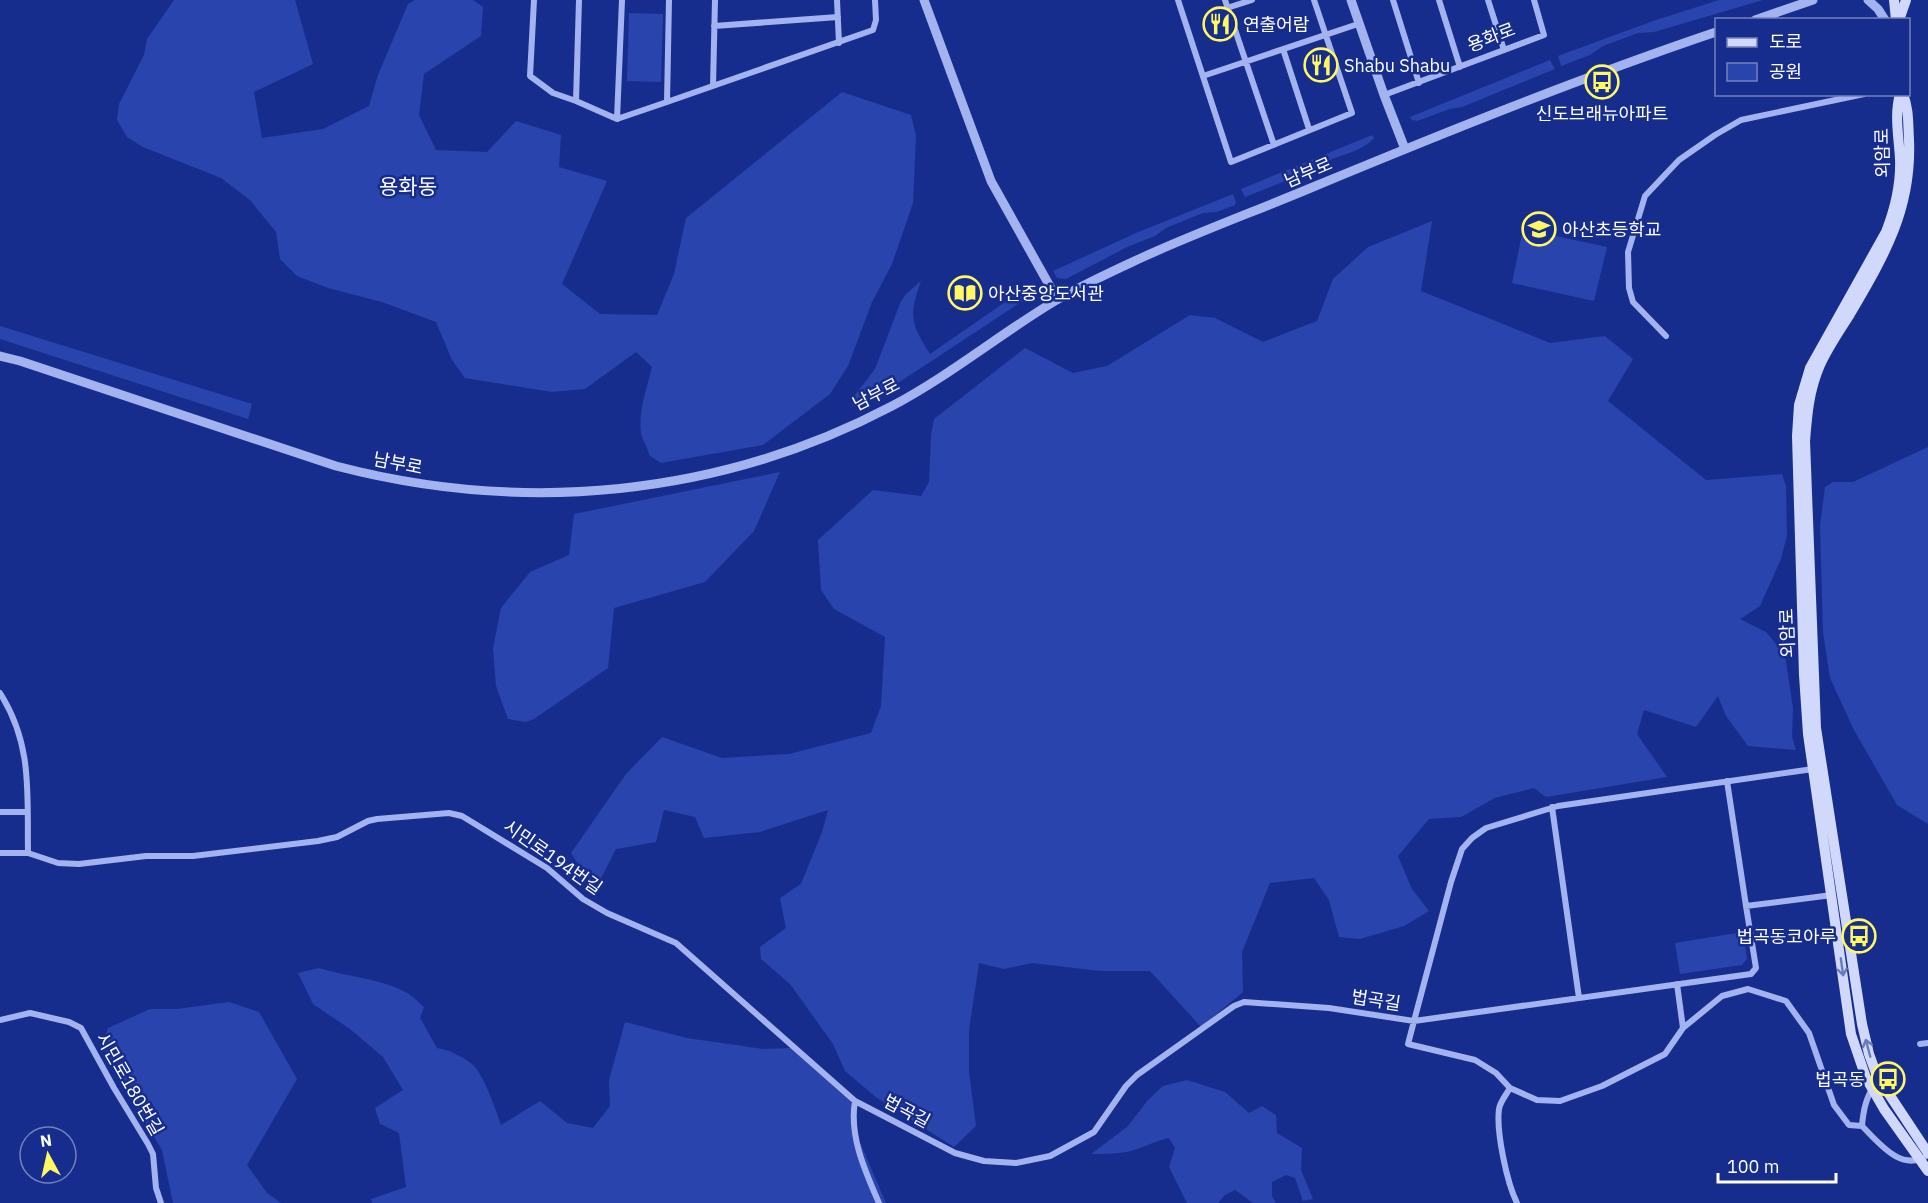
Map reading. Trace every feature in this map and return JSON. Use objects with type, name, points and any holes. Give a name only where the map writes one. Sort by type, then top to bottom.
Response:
[{"type":"main road","points":[[1894,0],[1897,18]]},
{"type":"main road","points":[[1898,18],[1906,0]]},
{"type":"main road","name":"외암로","points":[[1900,96],[1897,105],[1900,162],[1893,215],[1880,243],[1810,368],[1800,405],[1797,436],[1804,665],[1808,735],[1813,769],[1862,1024],[1877,1086],[1925,1156],[1928,1170]]},
{"type":"main road","name":"외암로","points":[[1837,895],[1815,717],[1805,432],[1810,395],[1821,364],[1885,250],[1902,212],[1910,159],[1907,104],[1902,96]]},
{"type":"street","points":[[534,0],[530,76],[553,93],[617,119],[873,30],[876,20],[875,0]]},
{"type":"street","points":[[576,101],[579,0]]},
{"type":"street","points":[[617,119],[622,0]]},
{"type":"street","points":[[667,102],[669,0]]},
{"type":"street","points":[[713,86],[715,0]]},
{"type":"street","points":[[837,0],[839,43]]},
{"type":"street","points":[[924,0],[991,181],[1057,300]]},
{"type":"street","points":[[1178,0],[1231,162],[1352,113],[1314,0]]},
{"type":"street","points":[[1225,0],[1274,145]]},
{"type":"street","points":[[1227,8],[1252,0]]},
{"type":"street","points":[[1351,0],[1405,149]]},
{"type":"street","points":[[1393,0],[1419,82]]},
{"type":"street","points":[[1439,0],[1460,67]]},
{"type":"street","points":[[1488,0],[1504,50]]},
{"type":"street","name":"용화로","points":[[1384,95],[1544,35],[1533,0]]},
{"type":"street","points":[[1761,18],[1813,0]]},
{"type":"street","points":[[1868,0],[1884,18]]},
{"type":"street","points":[[714,26],[837,17]]},
{"type":"street","points":[[1203,76],[1359,24]]},
{"type":"street","name":"남부로","points":[[0,356],[336,466],[384,478],[443,488],[536,493],[592,492],[641,487],[726,470],[784,453],[822,438],[874,415],[929,384],[1057,300],[1143,257],[1405,149],[1659,51],[1715,32]]},
{"type":"street","points":[[1283,49],[1309,129]]},
{"type":"street","points":[[1666,336],[1633,302],[1629,288],[1628,252],[1645,196],[1679,160],[1741,120],[1855,96]]},
{"type":"street","points":[[0,693],[16,724],[24,749],[28,785],[28,853]]},
{"type":"street","points":[[1727,781],[1756,968],[1751,974],[1414,1021],[1450,882],[1462,849],[1486,828],[1552,807],[1727,781],[1813,769]]},
{"type":"street","points":[[1552,807],[1579,998]]},
{"type":"street","points":[[0,812],[27,812]]},
{"type":"street","name":"시민로194번길","points":[[0,853],[28,853],[58,862],[79,864],[146,856],[193,856],[318,841],[337,837],[368,821],[377,819],[449,813],[462,816],[547,868],[583,899],[607,913],[676,944],[855,1101]]},
{"type":"street","points":[[1746,906],[1837,895]]},
{"type":"street","points":[[1677,984],[1683,1028]]},
{"type":"street","name":"법곡길","points":[[855,1101],[955,1153],[984,1161],[1016,1163],[1050,1156],[1094,1132],[1126,1086],[1137,1075],[1234,1006],[1244,1002],[1329,1008],[1414,1021],[1408,1044],[1475,1060],[1496,1073],[1510,1088],[1537,1100],[1560,1101],[1602,1086],[1665,1054],[1683,1028],[1722,996],[1748,989],[1786,1001],[1809,1033],[1834,1105],[1849,1125],[1862,1126],[1883,1148],[1907,1162],[1925,1156]]},
{"type":"street","name":"시민로180번길","points":[[0,1020],[30,1013],[69,1022],[81,1028],[153,1154],[156,1188],[161,1203]]},
{"type":"street","points":[[1920,1044],[1928,1043]]},
{"type":"street","points":[[1862,1126],[1863,1113],[1877,1086]]},
{"type":"street","points":[[1510,1088],[1499,1106],[1499,1126],[1512,1192],[1517,1203]]},
{"type":"street","points":[[855,1101],[853,1112],[859,1151],[879,1203]]},
{"type":"green space","points":[[174,0],[295,0],[313,64],[254,92],[262,138],[323,129],[369,106],[378,75],[408,4],[415,0],[473,0],[483,7],[481,36],[424,74],[419,115],[436,150],[487,152],[516,121],[561,135],[559,167],[607,181],[562,284],[600,314],[657,315],[674,274],[686,218],[842,92],[911,115],[916,136],[913,203],[892,264],[872,302],[848,366],[830,394],[763,445],[661,463],[649,455],[642,436],[640,425],[642,408],[652,367],[636,352],[585,389],[552,392],[465,378],[452,360],[436,322],[382,302],[328,288],[297,276],[280,259],[276,232],[250,200],[221,178],[143,147],[127,137],[117,120],[119,104],[144,55],[147,39]]},
{"type":"green space","points":[[1719,0],[1763,0],[1654,32],[1638,33],[1603,46],[1590,55],[1561,66],[1558,56],[1653,21]]},
{"type":"green space","points":[[629,13],[663,14],[661,82],[627,81]]},
{"type":"green space","points":[[1550,60],[1555,69],[1462,107],[1417,121],[1410,117]]},
{"type":"green space","points":[[1372,135],[1374,138],[1362,148],[1329,160],[1315,169],[1245,197],[1241,189]]},
{"type":"green space","points":[[1233,194],[1235,205],[1217,212],[1203,213],[1166,228],[1155,236],[1127,247],[1066,279],[1057,278],[1053,271],[1136,233]]},
{"type":"green space","points":[[1432,221],[1421,291],[1550,343],[1605,336],[1633,359],[1608,401],[1706,480],[1782,474],[1786,486],[1787,535],[1781,559],[1760,606],[1740,619],[1766,632],[1785,655],[1793,708],[1792,737],[1796,750],[1748,746],[1726,716],[1718,696],[1696,727],[1644,710],[1637,734],[1667,777],[1546,797],[1534,788],[1495,798],[1461,817],[1429,819],[1398,856],[1412,889],[1429,911],[1404,926],[1360,939],[1339,937],[1329,900],[1314,878],[1270,883],[1242,952],[1243,992],[1201,1027],[1150,971],[1100,971],[1032,963],[1004,969],[979,963],[969,1030],[969,1072],[976,1126],[954,1147],[877,1098],[845,1071],[833,1044],[790,984],[761,959],[760,947],[786,928],[780,898],[801,884],[822,832],[828,810],[760,832],[704,838],[695,817],[664,810],[656,842],[616,849],[595,890],[571,853],[626,774],[662,737],[722,758],[789,754],[871,733],[881,706],[885,637],[834,609],[821,590],[818,540],[873,490],[921,496],[929,482],[934,419],[1025,348],[1073,373],[1107,366],[1190,315],[1215,318],[1263,342],[1317,321],[1333,279],[1368,247]]},
{"type":"green space","points":[[1523,229],[1607,247],[1594,301],[1512,283]]},
{"type":"green space","points":[[921,281],[913,311],[918,334],[930,354],[1033,283],[1030,296],[889,389],[852,406],[852,399],[875,369],[901,301]]},
{"type":"green space","points":[[0,326],[252,404],[248,419],[0,339]]},
{"type":"green space","points":[[1928,447],[1928,824],[1897,805],[1854,730],[1830,678],[1823,632],[1820,526],[1825,487],[1833,482],[1853,482]]},
{"type":"green space","points":[[780,472],[754,531],[705,582],[614,608],[608,668],[534,719],[526,722],[508,719],[496,686],[493,648],[501,608],[530,572],[569,555],[574,514]]},
{"type":"green space","points":[[1743,932],[1747,959],[1742,965],[1680,974],[1675,943]]},
{"type":"green space","points":[[319,968],[395,987],[415,999],[424,1007],[420,1018],[437,1048],[462,1058],[479,1072],[501,1125],[540,1101],[567,1123],[593,1128],[610,1106],[609,1080],[625,1022],[687,1038],[763,1049],[790,1048],[827,1074],[851,1096],[856,1133],[886,1203],[372,1203],[371,1199],[406,1187],[399,1133],[380,1124],[375,1108],[403,1090],[383,1057],[350,1029],[313,1004],[298,973]]},
{"type":"green space","points":[[229,1002],[259,1012],[297,1079],[247,1165],[267,1193],[281,1203],[173,1203],[162,1150],[124,1088],[102,1044],[108,1028],[150,1009],[177,1009]]},
{"type":"green space","points":[[1187,1080],[1225,1092],[1249,1113],[1262,1106],[1276,1115],[1277,1133],[1302,1148],[1301,1170],[1313,1199],[1303,1201],[1295,1178],[1286,1175],[1272,1182],[1272,1196],[1276,1203],[1253,1203],[1235,1190],[1225,1195],[1218,1203],[1187,1203],[1169,1167],[1175,1148],[1169,1138],[1131,1151],[1091,1154],[1127,1127],[1148,1100],[1163,1086]]},
{"type":"place","name":"연출어람","points":[[1220,24]]},
{"type":"place","name":"Shabu Shabu","points":[[1321,65]]},
{"type":"place","name":"신도브래뉴아파트","points":[[1602,82]]},
{"type":"place","name":"아산초등학교","points":[[1539,229]]},
{"type":"place","name":"아산중앙도서관","points":[[965,293]]},
{"type":"place","name":"법곡동코아루","points":[[1859,936]]},
{"type":"place","name":"법곡동","points":[[1888,1079]]},
{"type":"district","name":"용화동","points":[[408,186]]}]
